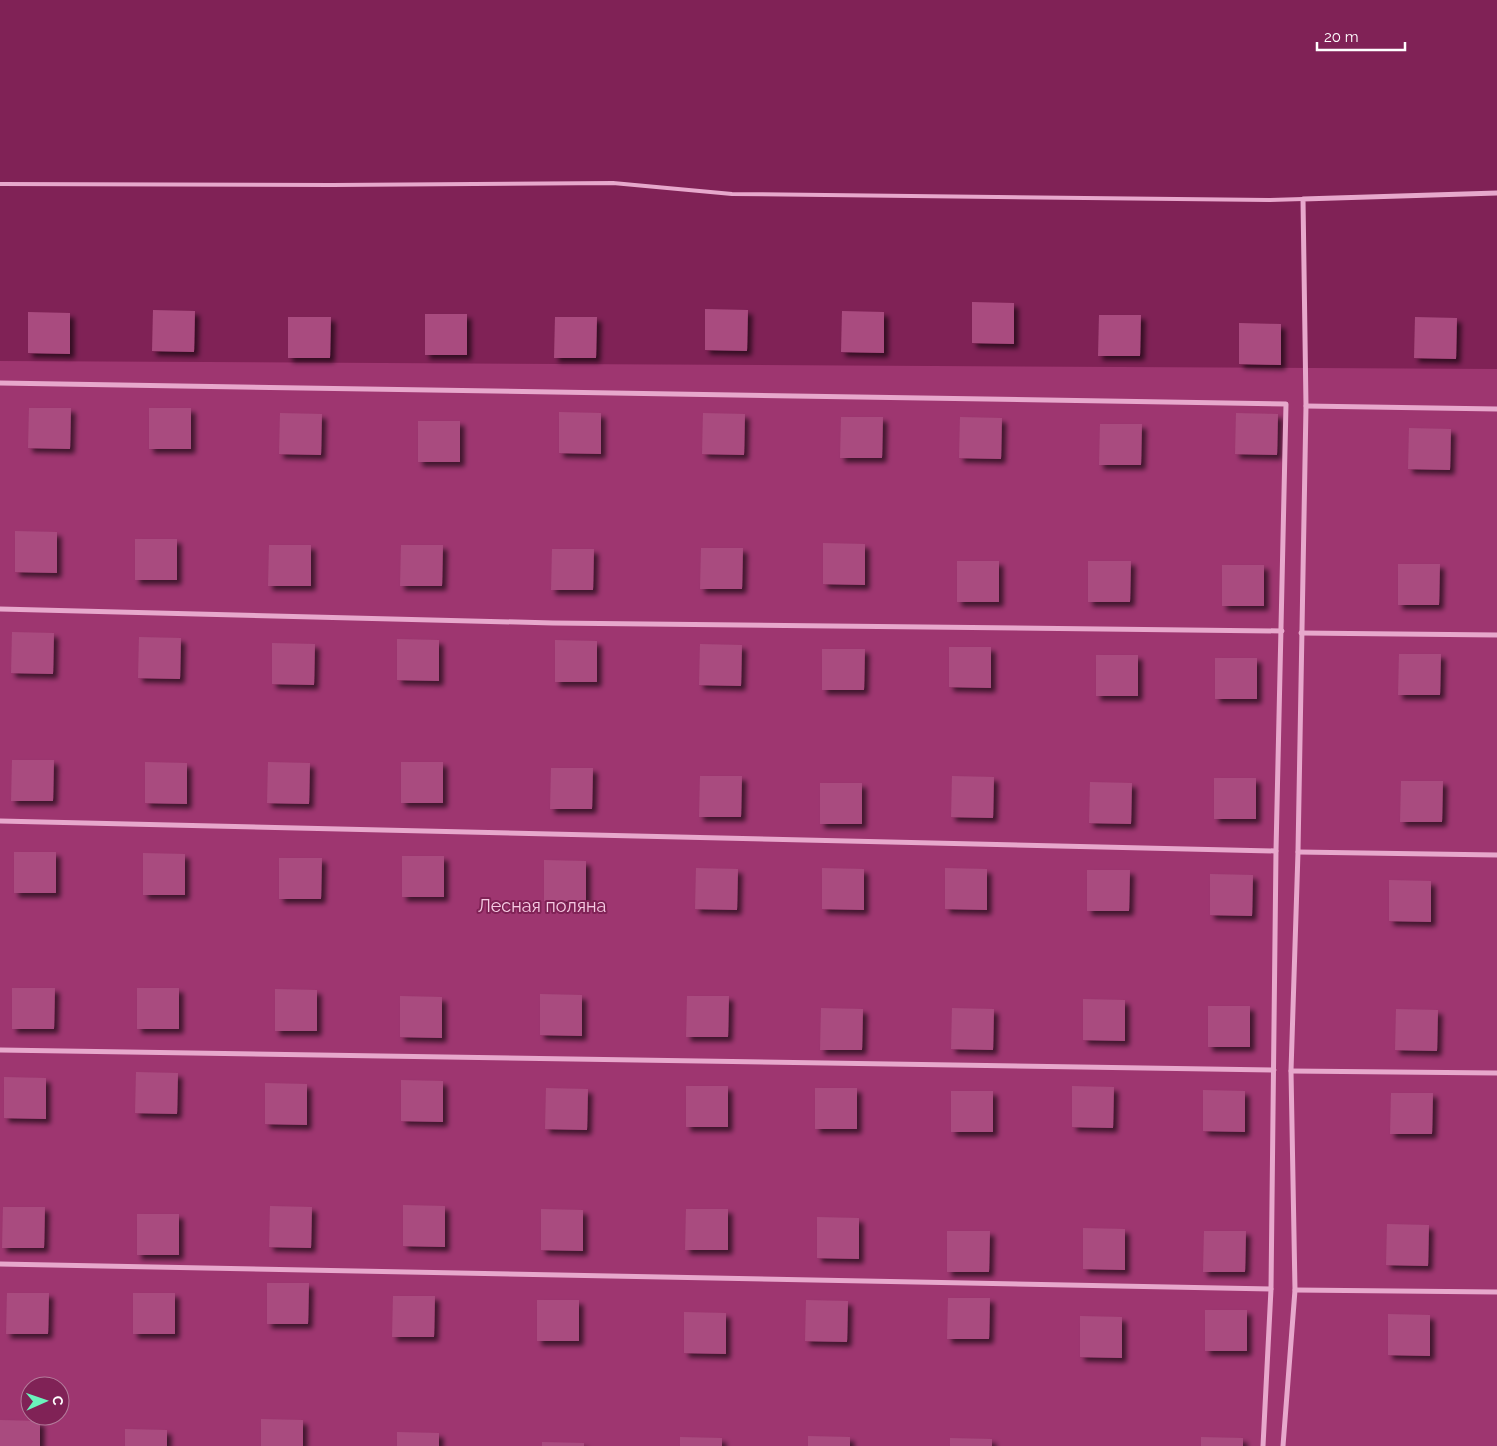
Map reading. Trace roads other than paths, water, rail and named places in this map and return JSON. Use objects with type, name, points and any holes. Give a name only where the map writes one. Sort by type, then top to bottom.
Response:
[{"type":"street","points":[[1283,1446],[1295,1290],[1291,1071],[1298,852],[1306,406],[1303,199],[1497,193]]},
{"type":"street","points":[[0,383],[1286,404],[1276,851],[1271,1289],[1263,1446]]},
{"type":"street","points":[[1306,406],[1497,409]]},
{"type":"street","points":[[0,609],[552,623],[1282,631]]},
{"type":"street","points":[[1301,633],[1497,635]]},
{"type":"street","points":[[0,821],[1276,851]]},
{"type":"street","points":[[1298,852],[1497,855]]},
{"type":"street","points":[[0,1050],[1274,1070]]},
{"type":"street","points":[[1291,1071],[1497,1073]]},
{"type":"street","points":[[0,1264],[1271,1289]]},
{"type":"street","points":[[1295,1290],[1497,1292]]},
{"type":"lane","points":[[0,184],[332,185],[613,183],[732,194],[1303,199]]},
{"type":"park label","name":"Лесная поляна","points":[[542,905]]}]
